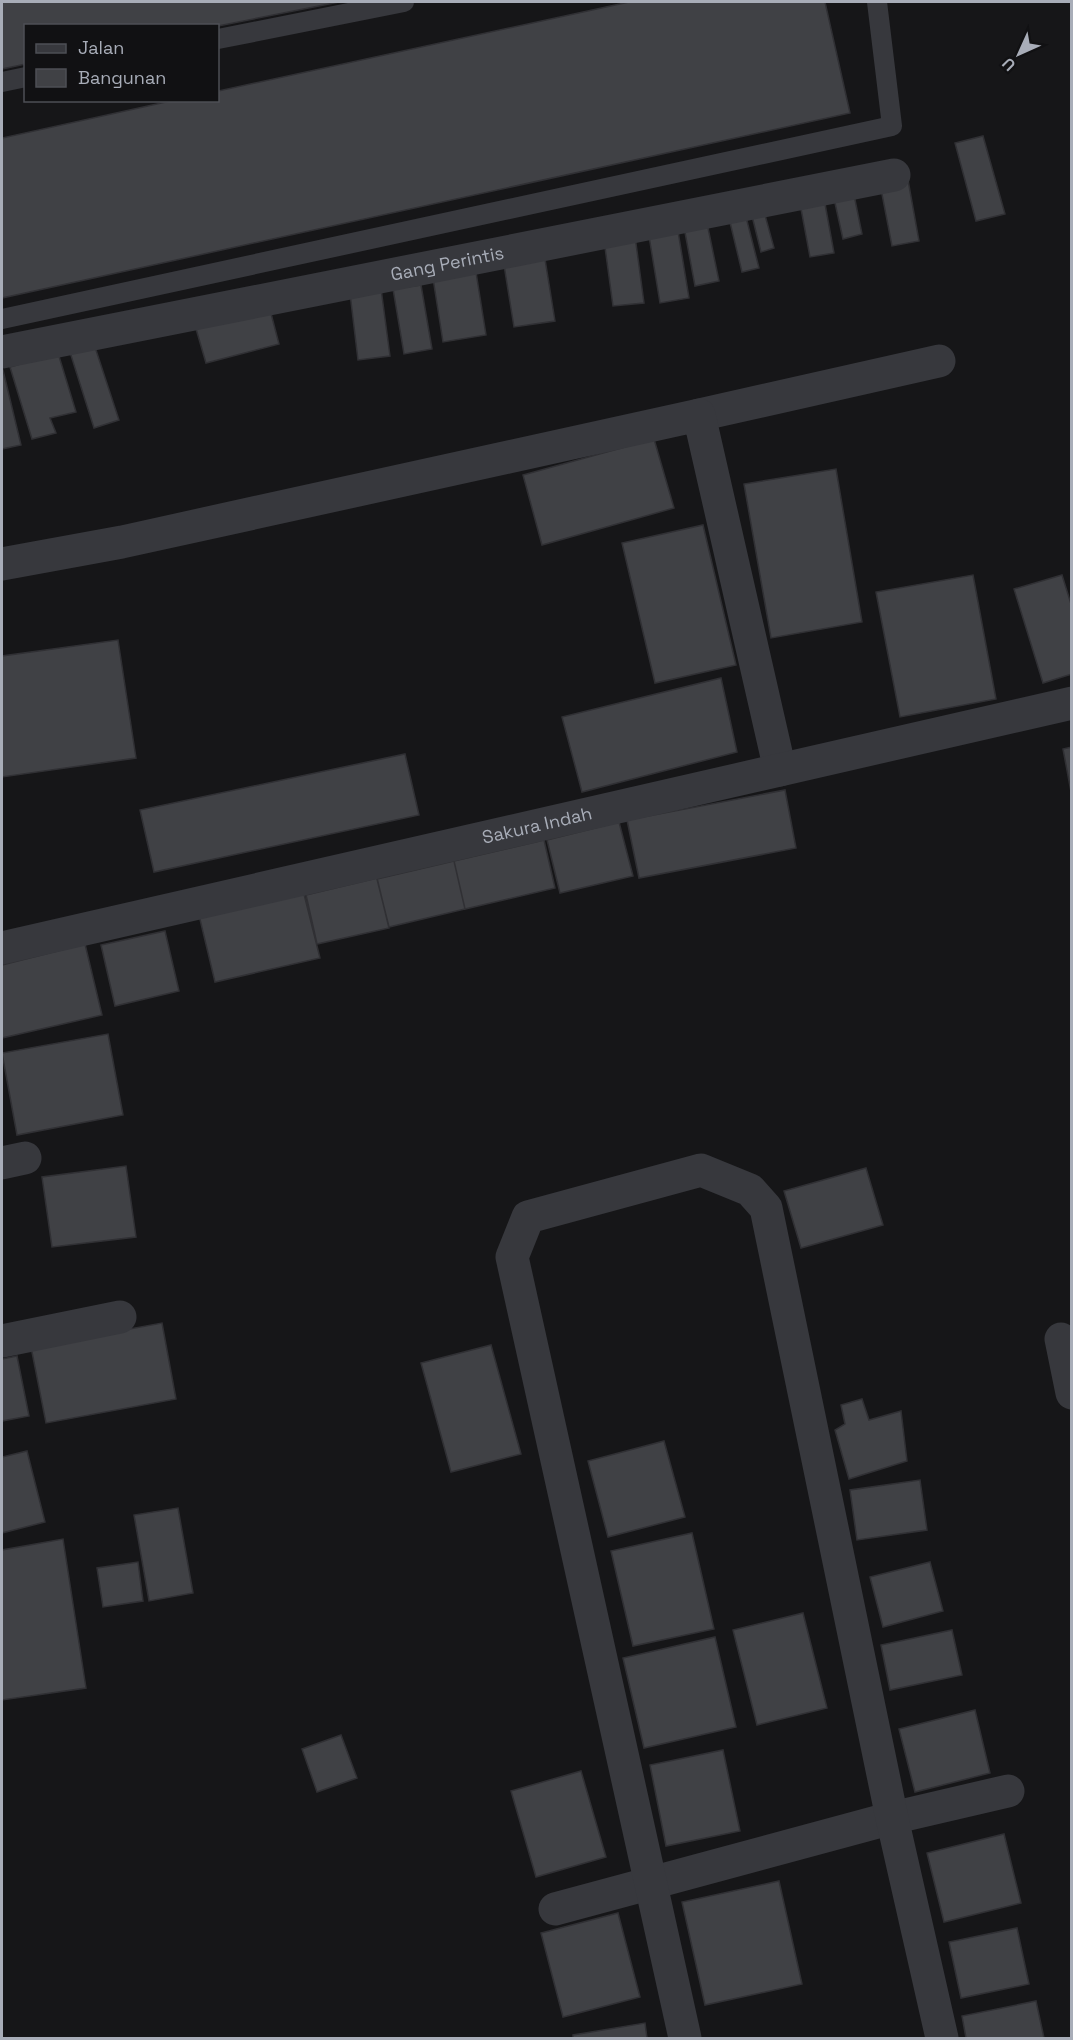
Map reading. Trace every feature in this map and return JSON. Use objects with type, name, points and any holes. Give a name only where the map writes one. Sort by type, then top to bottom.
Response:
[{"type":"street","name":"Gang Perintis","points":[[2,351],[894,176]]},
{"type":"street","points":[[2,564],[122,542],[939,361]]},
{"type":"street","points":[[699,415],[780,770]]},
{"type":"street","name":"Sakura Indah","points":[[2,948],[1071,703]]},
{"type":"street","points":[[684,2038],[512,1257],[528,1217],[700,1170],[750,1191],[766,1208],[892,1818],[942,2038]]},
{"type":"street","points":[[2,1341],[120,1317]]},
{"type":"street","points":[[1061,1339],[1071,1393]]},
{"type":"street","points":[[555,1909],[892,1818],[1008,1791]]},
{"type":"lane","points":[[219,39],[404,2]]},
{"type":"lane","points":[[2,319],[892,126],[877,2]]},
{"type":"lane","points":[[2,82],[24,77]]},
{"type":"building","points":[[2,2],[339,2],[219,26],[219,24],[24,24],[24,64],[2,69]]},
{"type":"building","points":[[629,2],[825,2],[850,113],[2,298],[2,138],[166,102],[219,102],[219,91]]},
{"type":"building","points":[[983,136],[1005,214],[976,221],[955,143]]},
{"type":"building","points":[[908,180],[919,241],[892,246],[880,184]]},
{"type":"building","points":[[853,190],[862,234],[843,239],[833,194]]},
{"type":"building","points":[[823,193],[834,253],[810,257],[799,198]]},
{"type":"building","points":[[762,204],[774,248],[761,252],[750,208]]},
{"type":"building","points":[[744,209],[759,268],[742,272],[728,214]]},
{"type":"building","points":[[707,223],[719,281],[695,286],[684,227]]},
{"type":"building","points":[[677,225],[689,298],[660,303],[648,230]]},
{"type":"building","points":[[635,236],[644,303],[613,306],[604,240]]},
{"type":"building","points":[[544,253],[555,321],[514,327],[503,259]]},
{"type":"building","points":[[475,266],[486,335],[443,342],[432,272]]},
{"type":"building","points":[[380,281],[390,356],[358,360],[349,285]]},
{"type":"building","points":[[421,285],[432,349],[404,354],[393,289]]},
{"type":"building","points":[[268,302],[279,344],[206,363],[194,322]]},
{"type":"building","points":[[93,341],[119,420],[94,428],[69,349]]},
{"type":"building","points":[[58,353],[76,412],[50,418],[56,433],[32,439],[10,367]]},
{"type":"building","points":[[2,370],[21,445],[2,449]]},
{"type":"building","points":[[654,439],[674,508],[542,545],[523,475]]},
{"type":"building","points":[[836,469],[862,622],[771,638],[744,484]]},
{"type":"building","points":[[703,525],[736,665],[655,683],[622,543]]},
{"type":"building","points":[[973,575],[996,699],[900,717],[876,592]]},
{"type":"building","points":[[1062,575],[1072,607],[1072,674],[1043,683],[1014,589]]},
{"type":"building","points":[[118,640],[136,758],[2,777],[2,656]]},
{"type":"building","points":[[721,678],[737,752],[582,792],[562,717]]},
{"type":"building","points":[[1072,747],[1072,797],[1063,749]]},
{"type":"building","points":[[405,754],[419,815],[154,872],[140,810]]},
{"type":"building","points":[[785,790],[796,848],[639,878],[627,820]]},
{"type":"building","points":[[619,822],[633,876],[560,893],[547,840]]},
{"type":"building","points":[[544,840],[555,888],[465,909],[454,861]]},
{"type":"building","points":[[454,861],[465,909],[389,927],[377,879]]},
{"type":"building","points":[[377,878],[389,928],[317,944],[306,895]]},
{"type":"building","points":[[302,886],[320,958],[215,982],[198,911]]},
{"type":"building","points":[[165,931],[179,991],[115,1006],[101,945]]},
{"type":"building","points":[[85,944],[102,1015],[2,1038],[2,965]]},
{"type":"building","points":[[108,1034],[123,1115],[17,1135],[2,1053]]},
{"type":"building","points":[[126,1166],[136,1237],[52,1247],[42,1177]]},
{"type":"building","points":[[866,1168],[883,1225],[801,1248],[784,1191]]},
{"type":"building","points":[[162,1323],[176,1399],[46,1423],[31,1347]]},
{"type":"building","points":[[491,1345],[521,1454],[451,1472],[421,1363]]},
{"type":"building","points":[[17,1356],[29,1416],[2,1421],[2,1359]]},
{"type":"building","points":[[862,1399],[869,1420],[901,1411],[907,1461],[849,1479],[835,1430],[845,1424],[841,1405]]},
{"type":"building","points":[[664,1441],[685,1517],[608,1537],[588,1461]]},
{"type":"building","points":[[27,1451],[45,1522],[2,1533],[2,1457]]},
{"type":"building","points":[[920,1480],[927,1530],[857,1540],[850,1490]]},
{"type":"building","points":[[178,1508],[193,1593],[149,1601],[134,1515]]},
{"type":"building","points":[[692,1533],[714,1629],[633,1646],[611,1551]]},
{"type":"building","points":[[63,1539],[86,1688],[2,1700],[2,1550]]},
{"type":"building","points":[[138,1562],[143,1601],[103,1607],[97,1568]]},
{"type":"building","points":[[930,1562],[943,1611],[883,1627],[870,1577]]},
{"type":"building","points":[[803,1613],[827,1708],[757,1725],[733,1630]]},
{"type":"building","points":[[952,1630],[962,1675],[890,1690],[881,1645]]},
{"type":"building","points":[[715,1637],[736,1727],[644,1748],[623,1658]]},
{"type":"building","points":[[975,1710],[990,1773],[915,1792],[899,1729]]},
{"type":"building","points":[[341,1735],[357,1778],[317,1792],[302,1749]]},
{"type":"building","points":[[723,1750],[740,1831],[666,1846],[650,1765]]},
{"type":"building","points":[[581,1771],[606,1857],[536,1877],[511,1791]]},
{"type":"building","points":[[1004,1834],[1021,1903],[944,1922],[927,1853]]},
{"type":"building","points":[[779,1881],[802,1984],[705,2005],[682,1902]]},
{"type":"building","points":[[618,1913],[640,1997],[563,2017],[541,1933]]},
{"type":"building","points":[[1017,1928],[1029,1984],[961,1998],[949,1942]]},
{"type":"building","points":[[1036,2001],[1044,2038],[966,2038],[962,2016]]},
{"type":"building","points":[[645,2023],[647,2038],[573,2038],[573,2035]]}]
